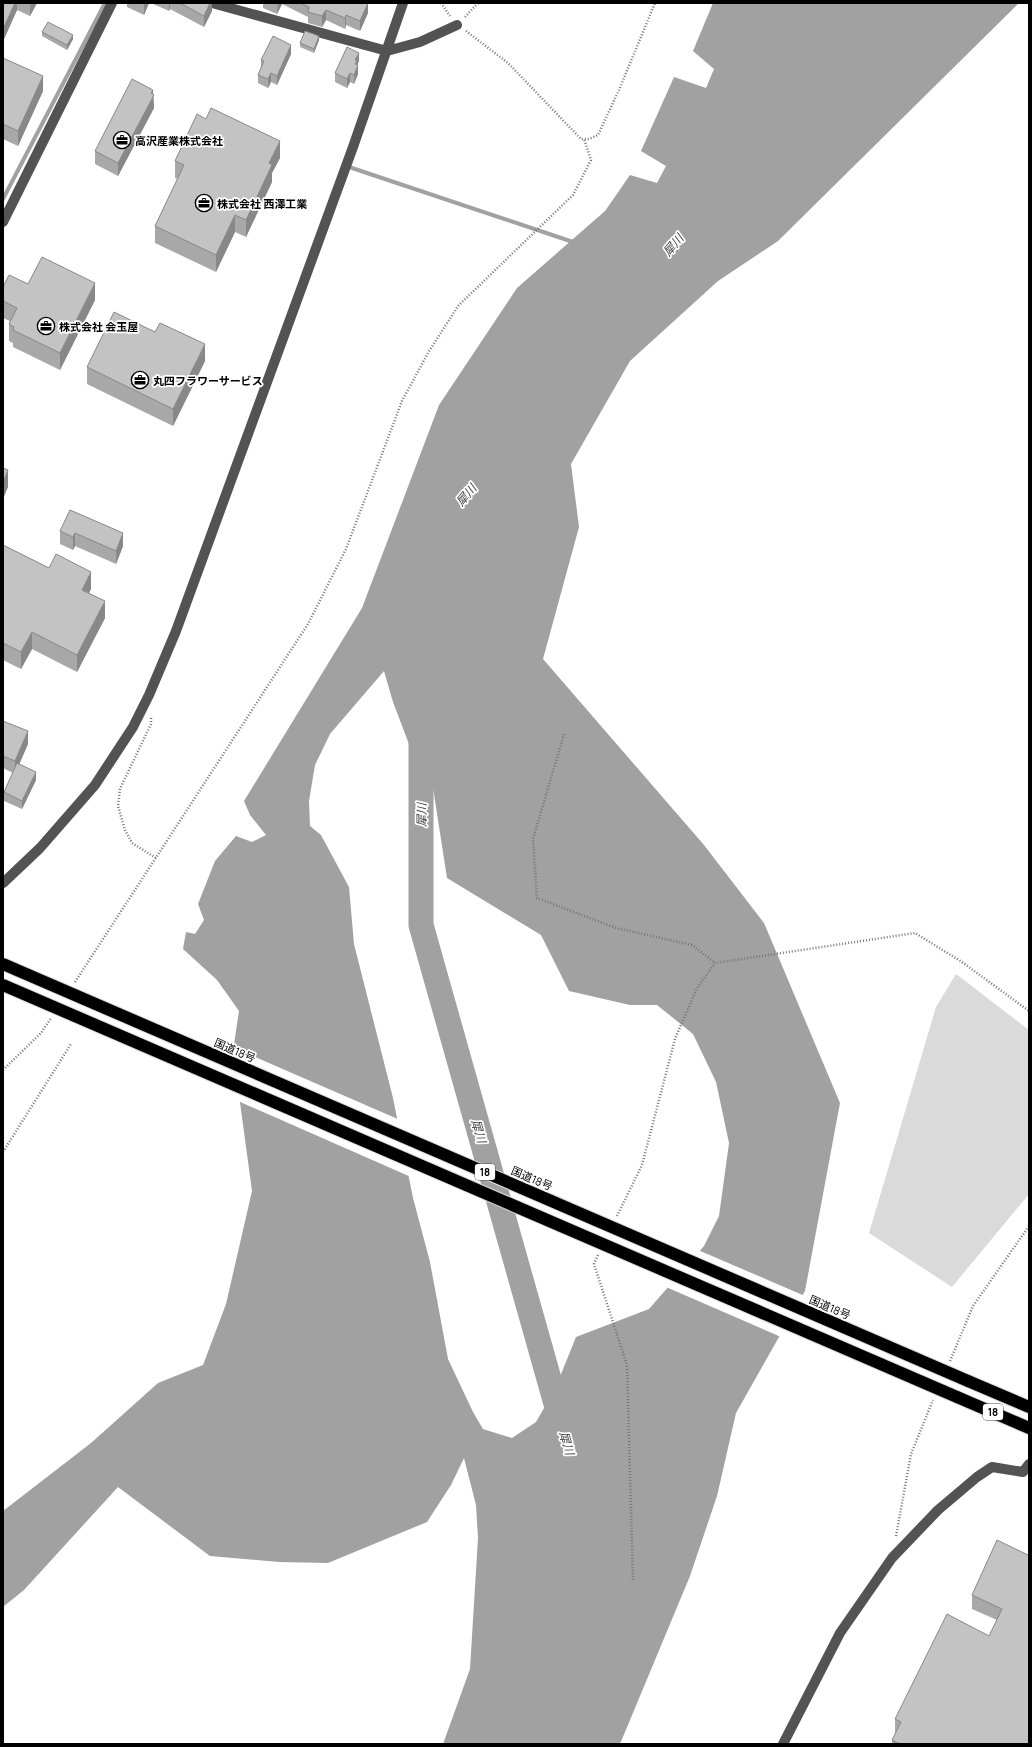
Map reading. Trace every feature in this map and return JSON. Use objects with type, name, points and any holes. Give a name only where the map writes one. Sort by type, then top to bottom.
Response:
[{"type":"highway","name":"国道18号","points":[[3,964],[1029,1407]]},
{"type":"highway","name":"18","points":[[3,985],[1029,1428]]},
{"type":"street","points":[[3,222],[112,3]]},
{"type":"street","points":[[212,3],[387,51],[420,42],[457,25]]},
{"type":"street","points":[[3,883],[40,848],[95,785],[133,727],[149,695],[176,631],[387,51],[403,3]]},
{"type":"street","points":[[783,1744],[840,1633],[892,1558],[938,1510],[977,1477],[992,1467],[1023,1472],[1029,1464]]},
{"type":"path","points":[[441,3],[457,25],[508,63],[581,139],[589,139],[598,135],[619,90],[655,3]]},
{"type":"path","points":[[457,25],[478,3]]},
{"type":"path","points":[[71,988],[308,624],[346,549],[402,401],[428,353],[458,306],[573,195],[591,160],[584,139]]},
{"type":"path","points":[[151,717],[152,724],[120,789],[118,806],[125,830],[132,843],[156,858]]},
{"type":"path","points":[[564,734],[533,839],[537,898],[616,928],[692,945],[715,964],[915,933],[962,962],[1029,1011]]},
{"type":"path","points":[[3,1070],[41,1033],[54,1014]]},
{"type":"path","points":[[3,1152],[71,1044]]},
{"type":"shaded area","points":[[956,974],[1029,1030],[1029,1194],[952,1287],[869,1233],[936,1007]]},
{"type":"water","points":[[713,3],[1019,3],[778,241],[718,281],[630,361],[571,464],[579,527],[543,659],[704,845],[764,923],[840,1103],[805,1291],[736,1413],[717,1496],[690,1576],[620,1744],[443,1744],[470,1669],[478,1538],[476,1505],[464,1458],[451,1485],[427,1522],[328,1563],[279,1562],[210,1556],[118,1487],[24,1590],[3,1607],[3,1511],[91,1443],[158,1383],[203,1365],[226,1304],[252,1191],[233,1051],[239,1011],[217,980],[183,949],[186,932],[195,934],[204,920],[198,904],[215,861],[236,836],[252,842],[266,835],[250,815],[244,801],[362,608],[439,405],[517,288],[605,211],[630,175],[657,183],[666,166],[641,151],[674,77],[706,88],[714,69],[693,51]],"holes":[[[384,671],[393,702],[415,760],[431,775],[447,878],[541,935],[569,991],[630,1005],[657,1005],[693,1034],[716,1082],[729,1143],[719,1216],[704,1246],[649,1309],[576,1337],[555,1389],[536,1422],[512,1438],[483,1429],[473,1412],[448,1359],[430,1262],[413,1198],[393,1098],[354,944],[349,887],[321,835],[310,826],[309,801],[315,765],[330,734]]]},
{"type":"pier","points":[[232,1047],[400,1120],[411,1177],[238,1101]]},
{"type":"pier","points":[[698,1250],[805,1296],[781,1337],[666,1287]]},
{"type":"building","points":[[3,3],[15,3],[4,27],[3,27]]},
{"type":"building","points":[[180,3],[210,3],[204,16]]},
{"type":"building","points":[[300,3],[368,3],[360,21],[346,15],[345,18],[326,10],[322,16],[308,12],[309,7]]},
{"type":"building","points":[[48,22],[73,35],[67,45],[42,32]]},
{"type":"building","points":[[305,31],[319,36],[314,49],[300,43]]},
{"type":"building","points":[[273,36],[291,45],[277,76],[271,73],[268,79],[258,75],[264,61],[261,60]]},
{"type":"building","points":[[347,47],[359,53],[355,60],[357,61],[355,64],[358,65],[354,75],[350,73],[347,79],[335,73]]},
{"type":"building","points":[[3,58],[43,76],[18,131],[3,124]]},
{"type":"building","points":[[132,79],[153,90],[151,93],[154,95],[118,163],[95,151]]},
{"type":"building","points":[[211,108],[280,141],[269,163],[272,165],[246,220],[235,215],[216,255],[155,226],[184,165],[175,161],[197,114],[206,119]]},
{"type":"building","points":[[42,257],[95,283],[60,353],[13,330],[14,327],[9,324],[17,308],[3,301],[3,287],[9,275],[28,284]]},
{"type":"building","points":[[114,312],[155,332],[160,323],[205,344],[173,409],[87,367]]},
{"type":"building","points":[[3,468],[8,470],[3,482]]},
{"type":"building","points":[[70,510],[123,533],[116,551],[75,533],[73,537],[60,531]]},
{"type":"building","points":[[3,545],[49,568],[56,554],[91,572],[82,590],[105,601],[77,655],[32,632],[21,652],[3,643]]},
{"type":"building","points":[[3,721],[28,731],[15,761],[3,756]]},
{"type":"building","points":[[17,763],[36,772],[22,801],[4,792]]},
{"type":"building","points":[[997,1540],[1028,1555],[1029,1552],[1029,1744],[900,1744],[892,1740],[901,1722],[895,1719],[947,1614],[989,1636],[1002,1609],[972,1595]]},
{"type":"waterway","points":[[3,199],[105,3]]},
{"type":"waterway","points":[[352,168],[576,243]]},
{"type":"waterway","name":"犀川","points":[[421,730],[421,925],[562,1425]]},
{"type":"place","name":"高沢産業株式会社","points":[[122,140]]},
{"type":"place","name":"株式会社 西澤工業","points":[[204,203]]},
{"type":"place","name":"株式会社 会玉屋","points":[[46,326]]},
{"type":"place","name":"丸四フラワーサービス","points":[[140,380]]}]
